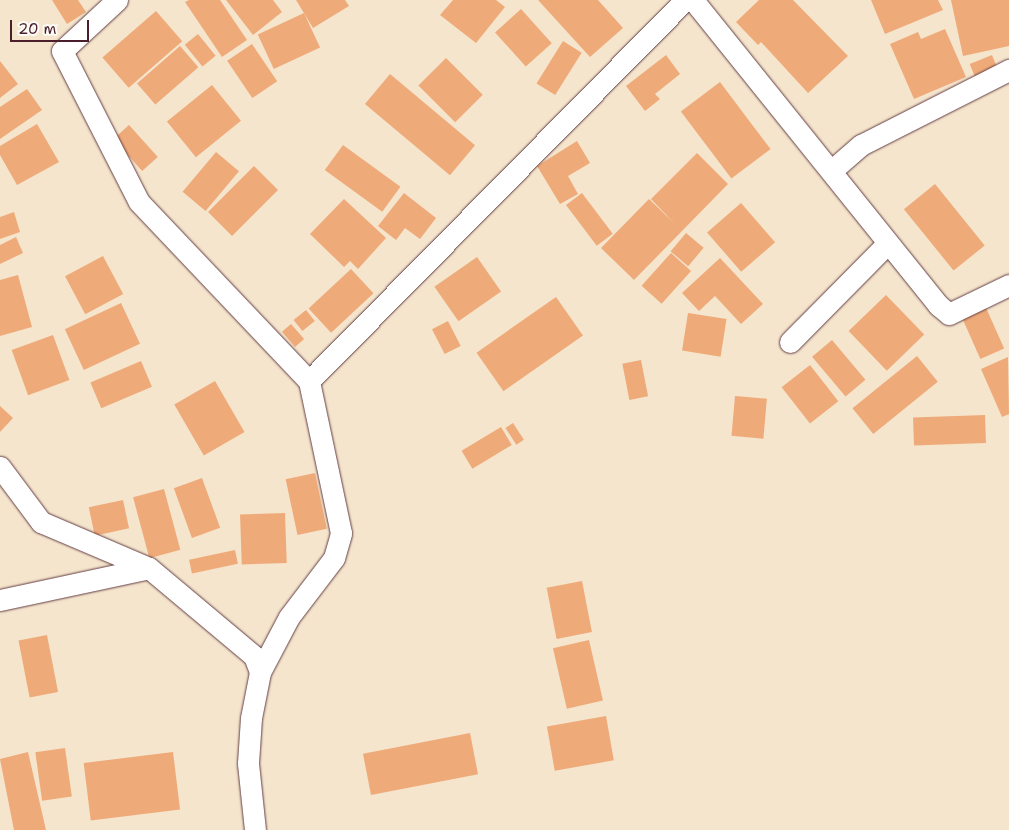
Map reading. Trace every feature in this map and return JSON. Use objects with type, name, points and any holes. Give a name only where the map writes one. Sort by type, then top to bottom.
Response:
[{"type":"street","points":[[117,0],[62,51],[139,202],[309,381],[341,533],[334,558],[289,617],[260,672],[251,718],[248,763],[255,830]]},
{"type":"street","points":[[309,381],[685,0]]},
{"type":"street","points":[[693,0],[938,305],[949,314],[1009,285]]},
{"type":"street","points":[[831,171],[861,145],[1009,70]]},
{"type":"street","points":[[790,342],[888,243]]},
{"type":"street","points":[[0,467],[41,522],[149,568],[254,656],[260,672]]},
{"type":"street","points":[[0,600],[149,568]]},
{"type":"building","points":[[52,0],[78,0],[86,12],[67,24]]},
{"type":"building","points":[[189,0],[220,0],[247,40],[222,57],[185,2]]},
{"type":"building","points":[[226,0],[273,0],[282,12],[253,35]]},
{"type":"building","points":[[296,0],[345,0],[349,6],[313,28]]},
{"type":"building","points":[[453,0],[496,0],[505,7],[476,43],[440,15]]},
{"type":"building","points":[[538,0],[598,0],[623,28],[590,57]]},
{"type":"building","points":[[759,0],[793,0],[848,56],[808,93],[761,42],[758,45],[736,22]]},
{"type":"building","points":[[871,0],[938,0],[943,10],[885,34]]},
{"type":"building","points":[[951,0],[1009,0],[1009,46],[963,56]]},
{"type":"building","points":[[521,9],[552,43],[526,67],[495,32]]},
{"type":"building","points":[[156,11],[182,41],[129,88],[102,58]]},
{"type":"building","points":[[304,13],[320,47],[274,69],[258,35]]},
{"type":"building","points":[[945,29],[966,77],[914,99],[890,44],[918,32],[921,39]]},
{"type":"building","points":[[198,34],[216,56],[202,66],[185,45]]},
{"type":"building","points":[[563,41],[582,53],[555,95],[537,83]]},
{"type":"building","points":[[252,44],[277,81],[252,98],[227,61]]},
{"type":"building","points":[[180,46],[198,67],[155,105],[137,83]]},
{"type":"building","points":[[666,55],[680,74],[655,94],[660,99],[645,111],[626,86]]},
{"type":"building","points":[[992,55],[998,70],[976,79],[970,64]]},
{"type":"building","points":[[446,58],[483,95],[455,122],[418,86]]},
{"type":"building","points":[[0,61],[18,84],[0,98]]},
{"type":"building","points":[[390,74],[475,145],[450,175],[365,104]]},
{"type":"building","points":[[720,82],[771,149],[731,179],[681,111]]},
{"type":"building","points":[[212,85],[241,121],[196,157],[167,122]]},
{"type":"building","points":[[27,89],[42,110],[0,139],[0,107]]},
{"type":"building","points":[[37,124],[59,162],[17,185],[0,155],[0,146]]},
{"type":"building","points":[[129,125],[158,157],[142,171],[113,139]]},
{"type":"building","points":[[577,141],[590,163],[568,176],[578,194],[560,204],[537,166]]},
{"type":"building","points":[[343,145],[400,187],[382,212],[325,170]]},
{"type":"building","points":[[216,152],[239,171],[206,211],[183,192]]},
{"type":"building","points":[[697,153],[728,184],[634,280],[601,248],[649,199],[674,223],[651,199]]},
{"type":"building","points":[[254,166],[278,190],[232,236],[208,212]]},
{"type":"building","points":[[935,184],[985,245],[954,271],[904,209]]},
{"type":"building","points":[[404,193],[436,218],[420,239],[405,228],[396,240],[378,226]]},
{"type":"building","points":[[582,193],[613,234],[597,246],[566,205]]},
{"type":"building","points":[[344,199],[386,238],[358,269],[350,261],[344,267],[310,234]]},
{"type":"building","points":[[741,203],[775,242],[741,272],[707,233]]},
{"type":"building","points":[[14,212],[20,232],[0,239],[0,217]]},
{"type":"building","points":[[686,233],[704,248],[688,266],[671,251]]},
{"type":"building","points":[[16,237],[23,253],[0,264],[0,245]]},
{"type":"building","points":[[671,253],[691,271],[662,304],[642,286]]},
{"type":"building","points":[[103,256],[123,294],[85,314],[65,276]]},
{"type":"building","points":[[477,257],[501,291],[458,321],[434,287]]},
{"type":"building","points":[[720,258],[763,304],[741,324],[715,296],[699,311],[682,293]]},
{"type":"building","points":[[351,269],[374,293],[331,333],[309,309]]},
{"type":"building","points":[[18,275],[32,327],[0,336],[0,280]]},
{"type":"building","points":[[886,295],[924,335],[887,371],[849,331]]},
{"type":"building","points":[[556,297],[583,336],[504,391],[477,353]]},
{"type":"building","points":[[983,301],[1004,349],[980,359],[959,312]]},
{"type":"building","points":[[121,303],[140,344],[84,370],[65,329]]},
{"type":"building","points":[[306,310],[315,321],[302,331],[294,320]]},
{"type":"building","points":[[688,313],[727,319],[721,357],[682,351]]},
{"type":"building","points":[[448,321],[461,346],[445,354],[432,329]]},
{"type":"building","points":[[291,324],[304,339],[295,347],[282,332]]},
{"type":"building","points":[[53,335],[69,380],[28,395],[12,350]]},
{"type":"building","points":[[832,340],[865,380],[846,397],[812,357]]},
{"type":"building","points":[[917,356],[938,382],[873,434],[852,408]]},
{"type":"building","points":[[1008,357],[1009,414],[1002,417],[981,369]]},
{"type":"building","points":[[641,360],[648,396],[629,400],[622,364]]},
{"type":"building","points":[[141,361],[152,387],[101,408],[90,382]]},
{"type":"building","points":[[810,365],[838,401],[810,423],[782,387]]},
{"type":"building","points":[[215,381],[244,432],[204,456],[174,404]]},
{"type":"building","points":[[735,396],[767,399],[763,439],[732,436]]},
{"type":"building","points":[[0,406],[13,418],[0,432]]},
{"type":"building","points":[[985,415],[986,443],[914,445],[913,418]]},
{"type":"building","points":[[513,423],[524,440],[516,445],[505,428]]},
{"type":"building","points":[[501,427],[512,445],[472,469],[462,451]]},
{"type":"building","points":[[315,473],[327,529],[298,535],[286,479]]},
{"type":"building","points":[[202,478],[220,528],[192,538],[174,488]]},
{"type":"building","points":[[164,489],[180,550],[149,558],[133,497]]},
{"type":"building","points":[[123,500],[129,528],[95,536],[89,507]]},
{"type":"building","points":[[285,513],[287,563],[242,565],[240,515]]},
{"type":"building","points":[[235,550],[238,564],[192,573],[189,560]]},
{"type":"building","points":[[582,581],[592,632],[557,639],[547,588]]},
{"type":"building","points":[[47,635],[58,692],[30,697],[19,641]]},
{"type":"building","points":[[589,640],[603,700],[567,709],[553,648]]},
{"type":"building","points":[[606,716],[614,760],[555,771],[547,726]]},
{"type":"building","points":[[470,733],[478,774],[371,795],[363,754]]},
{"type":"building","points":[[65,748],[72,797],[42,801],[35,752]]},
{"type":"building","points":[[28,752],[46,830],[14,830],[0,759]]},
{"type":"building","points":[[173,752],[180,810],[91,821],[84,763]]}]
